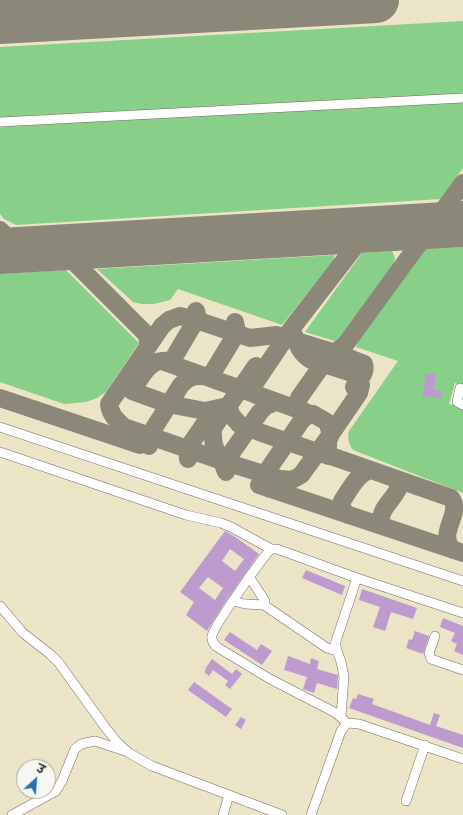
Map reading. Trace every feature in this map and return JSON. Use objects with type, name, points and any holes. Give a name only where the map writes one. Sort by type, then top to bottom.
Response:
[{"type":"lane","points":[[0,122],[463,98]]},
{"type":"lane","points":[[460,388],[456,402],[463,404]]},
{"type":"lane","points":[[0,427],[463,581]]},
{"type":"lane","points":[[0,452],[186,514],[221,523],[271,549],[278,549],[357,578],[463,613]]},
{"type":"lane","points":[[271,549],[214,630],[212,636],[213,643],[270,679],[344,720],[463,758]]},
{"type":"lane","points":[[250,578],[265,601],[264,605]]},
{"type":"lane","points":[[311,815],[344,720],[344,677],[337,651],[336,640],[357,578]]},
{"type":"lane","points":[[233,601],[245,604],[264,605],[327,648],[337,651]]},
{"type":"lane","points":[[0,606],[23,632],[59,663],[105,727],[117,742],[129,753]]},
{"type":"lane","points":[[435,636],[429,653],[431,659],[463,670]]},
{"type":"lane","points":[[12,815],[23,812],[56,791],[62,781],[75,750],[81,744],[95,741],[129,753],[152,766],[282,815]]},
{"type":"lane","points":[[406,801],[425,745]]},
{"type":"lane","points":[[223,815],[229,795]]},
{"type":"green space","points":[[463,21],[463,95],[0,118],[0,47]]},
{"type":"green space","points":[[463,102],[463,168],[441,199],[16,225],[4,219],[0,214],[0,126]]},
{"type":"green space","points":[[463,247],[463,385],[455,383],[449,404],[463,408],[463,493],[353,450],[349,443],[348,436],[349,431],[398,361],[356,347],[360,338],[423,249]]},
{"type":"green space","points":[[392,251],[395,258],[393,267],[338,342],[305,332],[362,253]]},
{"type":"green space","points":[[335,255],[333,261],[282,325],[178,289],[170,300],[154,304],[133,302],[97,269]]},
{"type":"green space","points":[[66,270],[139,343],[106,392],[97,398],[86,402],[64,404],[0,382],[0,274]]},
{"type":"building","points":[[426,373],[436,374],[434,390],[442,391],[441,398],[422,396]]},
{"type":"building","points":[[225,531],[259,554],[207,631],[186,615],[194,602],[180,592]],"holes":[[[230,549],[244,559],[235,571],[222,561]],[[208,577],[223,588],[215,600],[199,588]]]},
{"type":"building","points":[[306,570],[345,586],[342,595],[302,578]]},
{"type":"building","points":[[362,589],[417,608],[413,619],[391,612],[385,631],[373,627],[380,607],[359,600]]},
{"type":"building","points":[[443,618],[463,626],[463,655],[454,651],[457,644],[451,641],[455,633],[440,627]]},
{"type":"building","points":[[415,631],[429,636],[423,654],[406,648],[409,639],[412,640]]},
{"type":"building","points":[[230,632],[257,650],[261,644],[272,651],[262,665],[224,640]]},
{"type":"building","points":[[288,656],[310,664],[311,658],[319,661],[317,669],[338,675],[337,689],[317,683],[314,693],[303,689],[307,677],[284,670]]},
{"type":"building","points":[[212,659],[232,674],[236,669],[242,674],[230,689],[225,685],[228,681],[213,670],[209,676],[204,672]]},
{"type":"building","points":[[194,682],[232,709],[226,717],[188,690]]},
{"type":"building","points":[[358,694],[374,699],[372,704],[430,725],[434,713],[440,715],[436,726],[463,735],[463,748],[349,708],[353,698],[356,699]]},
{"type":"building","points":[[241,717],[246,720],[241,729],[235,725]]},
{"type":"taxiway","points":[[161,12],[170,7],[177,0]]},
{"type":"taxiway","points":[[196,0],[204,7],[215,9]]},
{"type":"taxiway","points":[[331,352],[337,351],[345,345],[463,183]]},
{"type":"taxiway","points":[[402,228],[422,224],[437,214]]},
{"type":"taxiway","points":[[425,239],[442,228],[463,225]]},
{"type":"taxiway","points":[[256,395],[253,386],[292,328],[357,244],[363,238],[378,229]]},
{"type":"taxiway","points":[[0,230],[20,245],[35,249],[54,251],[61,253],[70,259],[146,334],[148,347]]},
{"type":"taxiway","points":[[335,232],[348,240],[350,246],[349,254]]},
{"type":"taxiway","points":[[82,269],[80,259],[87,249],[108,245]]},
{"type":"taxiway","points":[[135,386],[150,366],[159,361],[173,359],[196,320],[196,311]]},
{"type":"taxiway","points":[[270,489],[265,482],[265,478],[265,476],[265,474],[302,420],[313,414],[327,422],[331,434],[301,475],[292,480],[280,479],[225,462],[124,427],[114,417],[109,404],[162,326],[169,320],[180,316],[250,338],[277,335],[336,353]]},
{"type":"taxiway","points":[[202,376],[208,376],[213,372],[236,334],[235,322]]},
{"type":"taxiway","points":[[294,335],[304,355],[311,360],[355,374],[361,385],[359,393],[331,434],[328,441],[328,451],[331,456],[451,498],[454,504],[454,510],[447,537],[453,550]]},
{"type":"taxiway","points":[[301,411],[298,404],[299,398],[325,361],[336,353],[364,364],[365,367],[363,373],[354,387]]},
{"type":"taxiway","points":[[162,361],[308,413]]},
{"type":"taxiway","points":[[223,464],[225,462],[218,454],[214,446],[213,428],[256,366]]},
{"type":"taxiway","points":[[130,373],[128,380],[132,391],[168,404],[205,411],[228,406],[232,416],[239,424],[329,456]]},
{"type":"taxiway","points":[[149,446],[149,436],[181,385],[189,378],[200,376]]},
{"type":"taxiway","points":[[0,398],[140,445]]},
{"type":"taxiway","points":[[226,472],[224,467],[225,462],[260,412],[266,406],[276,402]]},
{"type":"taxiway","points":[[188,459],[187,449],[214,410]]},
{"type":"taxiway","points":[[348,515],[343,509],[342,501],[357,479],[365,472],[370,470]]},
{"type":"taxiway","points":[[384,526],[381,523],[381,517],[385,508],[398,489],[400,484],[397,480]]},
{"type":"taxiway","points":[[259,485],[463,553]]},
{"type":"runway","points":[[0,21],[376,0]]},
{"type":"runway","points":[[0,251],[463,224]]}]
